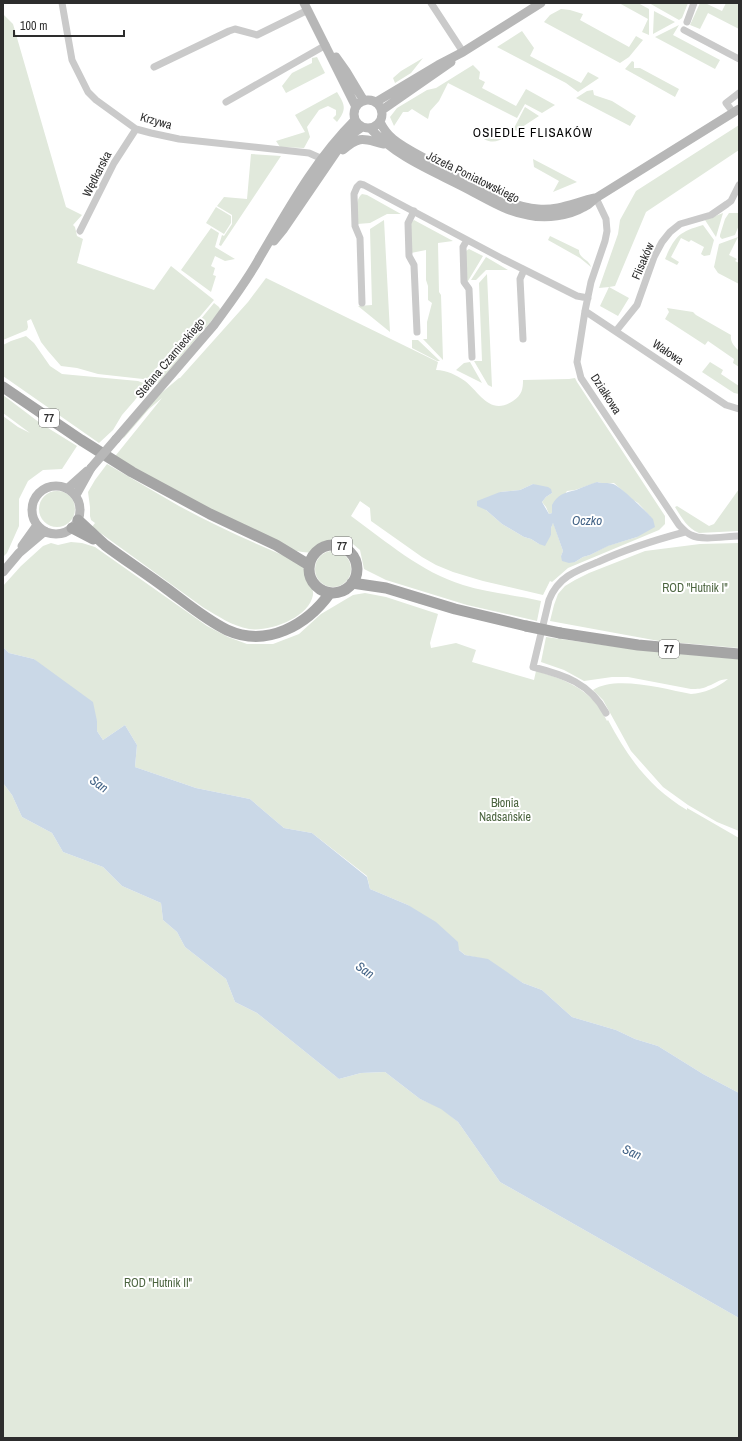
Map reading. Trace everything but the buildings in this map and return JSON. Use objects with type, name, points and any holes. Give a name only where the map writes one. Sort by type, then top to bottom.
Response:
[{"type":"main road","name":"77","points":[[3,387],[95,449],[152,483],[210,514],[276,545],[309,565]]},
{"type":"main road","points":[[75,524],[213,621],[229,631],[247,636],[265,636],[286,630],[316,610],[330,593]]},
{"type":"main road","name":"77","points":[[276,545],[314,554],[318,549],[326,545],[333,544],[342,546],[348,549],[354,556],[356,562],[357,572],[352,583],[386,588],[450,608],[526,626],[560,633],[638,645],[739,654]]},
{"type":"main road","points":[[314,554],[309,565],[310,576],[318,588],[330,593],[335,593],[344,590],[352,583]]},
{"type":"main road","name":"77","points":[[357,572],[386,588]]},
{"type":"main road","points":[[301,621],[313,603],[318,588]]},
{"type":"street","name":"Krzywa","points":[[62,3],[72,60],[88,92],[96,100],[136,129],[179,138],[308,153],[322,157],[332,157]]},
{"type":"street","points":[[431,3],[463,52]]},
{"type":"street","points":[[376,102],[438,64],[463,52],[541,3]]},
{"type":"street","points":[[687,22],[694,3]]},
{"type":"street","points":[[154,68],[235,29],[257,35],[306,6],[340,77],[356,106]]},
{"type":"street","points":[[684,30],[739,59]]},
{"type":"street","points":[[326,45],[346,71],[364,100]]},
{"type":"street","points":[[226,102],[326,45]]},
{"type":"street","points":[[382,110],[441,70],[463,52]]},
{"type":"street","points":[[736,111],[726,103],[739,93]]},
{"type":"street","points":[[364,100],[376,102],[382,110],[382,118],[377,125],[366,127],[355,120],[354,111],[356,106],[364,100]]},
{"type":"street","name":"Józefa Poniatowskiego","points":[[366,127],[388,145],[423,167],[495,204],[528,216],[548,216],[573,212],[586,206],[596,198],[736,111]]},
{"type":"street","name":"Stefana Czarnieckiego","points":[[91,468],[214,325],[232,301],[260,258],[275,231],[322,157],[355,120]]},
{"type":"street","name":"Józefa Poniatowskiego","points":[[380,122],[387,133],[402,145],[461,179],[514,204],[533,209],[549,209],[570,206],[583,200],[596,198]]},
{"type":"street","name":"Stefana Czarnieckiego","points":[[260,258],[283,230],[332,157],[345,141],[366,127]]},
{"type":"street","name":"Wędkarska","points":[[80,231],[114,163],[136,129]]},
{"type":"street","points":[[332,157],[358,140],[370,140],[388,145]]},
{"type":"street","points":[[362,303],[360,238],[356,226],[354,194],[360,184],[524,270],[577,296],[588,298]]},
{"type":"street","name":"Flisaków","points":[[616,331],[637,305],[656,254],[662,242],[670,232],[680,224],[711,215],[731,201],[739,185]]},
{"type":"street","name":"Działkowa","points":[[596,198],[606,219],[607,231],[595,270],[585,311],[577,362],[581,378],[685,532]]},
{"type":"street","points":[[414,211],[408,223],[409,256],[414,265],[417,332]]},
{"type":"street","points":[[467,240],[463,247],[464,282],[469,289],[472,357]]},
{"type":"street","points":[[523,340],[520,279],[524,270]]},
{"type":"street","name":"Wałowa","points":[[585,311],[726,405],[739,409]]},
{"type":"street","points":[[68,488],[91,468]]},
{"type":"street","points":[[76,495],[91,468]]},
{"type":"street","points":[[60,485],[68,488],[76,495],[81,507],[75,524],[66,532],[52,534],[45,531],[37,524],[33,517],[33,501],[44,488],[60,485]]},
{"type":"street","points":[[19,553],[37,524]]},
{"type":"street","points":[[3,572],[19,553],[45,531]]},
{"type":"street","points":[[606,713],[595,696],[578,683],[562,675],[533,667],[545,612],[551,595],[559,583],[578,571],[615,554],[685,532],[700,538],[739,536]]},
{"type":"green space","points":[[619,3],[638,3],[649,9],[649,35],[642,32],[648,19]]},
{"type":"green space","points":[[649,3],[688,3],[682,18],[679,20]]},
{"type":"green space","points":[[700,3],[705,3],[722,11],[726,3],[739,3],[739,29],[708,13],[700,29],[690,25]]},
{"type":"green space","points":[[561,9],[583,14],[580,20],[629,47],[636,36],[643,40],[629,57],[620,63],[544,22],[550,15]]},
{"type":"green space","points":[[654,11],[675,22],[653,34]]},
{"type":"green space","points":[[3,14],[13,24],[66,207],[82,215],[73,225],[77,236],[83,239],[77,263],[154,290],[171,266],[214,300],[158,366],[148,381],[143,379],[98,374],[77,368],[61,366],[41,342],[31,319],[27,321],[27,330],[3,340]]},
{"type":"green space","points":[[679,25],[673,35],[720,60],[715,69],[655,37]]},
{"type":"green space","points":[[522,31],[534,48],[530,56],[581,83],[588,72],[599,78],[578,92],[566,83],[497,47]]},
{"type":"green space","points":[[317,57],[325,73],[286,93],[282,86],[292,73],[312,63],[312,58]]},
{"type":"green space","points":[[423,58],[411,73],[395,83],[393,78],[401,71]]},
{"type":"green space","points":[[632,61],[634,62],[634,68],[640,68],[679,89],[675,97],[625,69]]},
{"type":"green space","points":[[473,65],[480,72],[479,79],[485,82],[482,88],[516,106],[526,89],[555,105],[542,113],[525,104],[517,118],[448,83],[439,101],[430,111],[428,119],[412,109],[408,112],[403,112],[394,126],[390,117],[397,108],[427,90],[436,88]]},
{"type":"green space","points":[[593,90],[594,95],[612,101],[636,116],[630,126],[576,98],[587,91]]},
{"type":"green space","points":[[337,92],[342,100],[344,110],[337,122],[333,118],[336,115],[336,110],[328,106],[319,110],[307,127],[310,137],[304,148],[280,147],[276,141],[305,132],[295,115]]},
{"type":"green space","points":[[525,107],[539,116],[516,131],[514,128]]},
{"type":"green space","points":[[739,125],[739,150],[646,212],[615,286],[599,288],[618,234],[620,220],[636,191]]},
{"type":"green space","points":[[486,127],[506,137],[498,141],[487,141],[484,139],[487,134],[483,132]]},
{"type":"green space","points":[[251,154],[281,156],[221,246],[219,245],[222,235],[224,236],[232,224],[232,215],[217,206],[224,197],[247,199]]},
{"type":"green space","points":[[533,159],[577,182],[553,192],[559,181],[534,167]]},
{"type":"green space","points":[[362,194],[367,195],[401,214],[387,214],[370,223],[357,224],[357,204],[359,197]]},
{"type":"green space","points":[[216,207],[231,216],[231,223],[224,234],[206,223]]},
{"type":"green space","points":[[723,213],[716,237],[705,220]]},
{"type":"green space","points":[[729,213],[739,213],[739,225],[735,235],[722,239],[720,235],[725,219]]},
{"type":"green space","points":[[384,220],[390,332],[358,306],[372,305],[370,229]]},
{"type":"green space","points":[[414,220],[453,241],[438,243],[443,360],[423,339],[427,339],[427,322],[432,303],[428,300],[426,250],[411,253],[410,223]]},
{"type":"green space","points":[[703,225],[714,240],[710,255],[704,256],[701,254],[704,247],[691,240],[689,242],[681,238],[671,257],[679,262],[677,265],[665,259],[675,240],[679,236],[688,230]]},
{"type":"green space","points":[[211,228],[219,233],[215,247],[235,259],[225,261],[215,256],[211,266],[215,268],[213,275],[216,276],[211,292],[181,270]]},
{"type":"green space","points":[[550,236],[579,250],[579,253],[591,267],[580,258],[548,240]]},
{"type":"green space","points":[[738,237],[729,255],[737,259],[735,261],[739,263],[739,284],[718,273],[714,267],[719,244]]},
{"type":"green space","points":[[469,249],[483,256],[468,281],[466,281],[466,251]]},
{"type":"green space","points":[[486,257],[508,270],[486,270],[476,280],[471,280]]},
{"type":"green space","points":[[487,274],[492,387],[488,385],[474,361],[482,361],[479,283]]},
{"type":"green space","points":[[266,278],[438,362],[436,370],[448,372],[465,381],[486,401],[498,406],[505,405],[513,401],[520,394],[523,380],[575,378],[665,516],[665,524],[659,530],[568,568],[552,582],[550,581],[543,595],[483,581],[436,565],[422,557],[371,521],[370,508],[360,501],[351,516],[391,546],[433,572],[463,585],[541,601],[537,621],[467,605],[386,580],[364,569],[360,550],[347,539],[336,540],[333,544],[314,552],[293,550],[112,460],[162,398],[149,409],[123,439],[124,436],[159,395],[180,378],[248,302]],"holes":[[[598,482],[604,484],[614,483],[638,503],[650,516],[637,537],[607,546],[575,562],[561,556],[563,551],[553,522],[551,535],[539,544],[502,524],[486,510],[500,492],[520,490],[533,484],[552,493],[542,502],[549,514],[552,513],[567,491],[575,490]]]},
{"type":"green space","points":[[609,287],[629,298],[618,316],[600,306]]},
{"type":"green space","points":[[214,303],[219,307],[219,312],[158,383],[151,380]]},
{"type":"green space","points":[[667,308],[693,312],[731,335],[734,346],[739,351],[739,367],[733,363],[734,359],[708,341],[705,345],[665,319],[669,312]]},
{"type":"green space","points":[[26,336],[34,343],[50,366],[62,374],[138,381],[146,384],[122,415],[113,430],[99,443],[3,376],[3,345]]},
{"type":"green space","points":[[412,340],[418,340],[440,361],[437,361],[412,348]]},
{"type":"green space","points":[[470,362],[482,383],[456,370],[464,363]]},
{"type":"green space","points":[[710,362],[723,370],[721,374],[739,386],[739,394],[734,393],[702,372]]},
{"type":"green space","points":[[3,395],[40,423],[77,446],[62,469],[43,470],[28,481],[19,499],[19,526],[7,553],[3,557],[3,416],[18,427],[30,433],[3,413]]},
{"type":"green space","points":[[107,464],[194,514],[238,536],[299,562],[313,591],[310,603],[296,617],[287,622],[277,626],[257,629],[237,626],[204,608],[92,527],[95,523],[91,520],[90,516],[88,492]]},
{"type":"green space","points":[[739,489],[739,531],[699,533],[688,525],[675,507],[677,506],[709,526],[714,524]]},
{"type":"green space","points":[[57,491],[67,494],[72,499],[75,509],[72,519],[67,524],[57,527],[47,524],[42,519],[39,509],[42,499],[47,494]]},
{"type":"green space","name":"Błonia Nadsańskie","points":[[71,542],[82,543],[95,547],[207,626],[228,637],[247,644],[273,644],[299,634],[321,614],[353,595],[365,593],[386,597],[438,614],[430,643],[431,648],[456,643],[476,650],[472,662],[534,680],[536,671],[572,684],[596,702],[632,759],[651,782],[687,810],[687,808],[739,838],[739,1093],[703,1074],[658,1046],[635,1039],[616,1030],[572,1017],[542,990],[523,983],[488,960],[465,955],[408,905],[370,889],[367,876],[312,833],[284,828],[250,799],[196,788],[135,767],[137,745],[125,725],[103,740],[97,731],[97,721],[34,659],[9,653],[3,647],[3,586],[21,566],[43,546],[51,543],[58,545]]},
{"type":"green space","name":"ROD \"Hutnik I\"","points":[[739,543],[739,648],[659,641],[550,621],[558,594],[565,586],[589,573],[645,551],[700,544]]},
{"type":"green space","points":[[333,551],[343,554],[348,559],[351,569],[348,579],[343,584],[333,587],[323,584],[318,579],[315,569],[318,559],[323,554]]},
{"type":"green space","points":[[546,637],[640,650],[739,659],[739,831],[717,822],[688,805],[663,787],[631,751],[603,700],[593,690],[603,686],[627,683],[640,684],[691,694],[710,690],[728,679],[724,679],[700,689],[691,689],[628,677],[612,677],[584,681],[564,670],[541,662]]},
{"type":"green space","name":"ROD \"Hutnik II\"","points":[[3,783],[12,795],[22,817],[52,833],[63,852],[103,867],[122,886],[161,903],[163,920],[177,932],[185,947],[226,979],[235,1002],[257,1013],[339,1079],[361,1073],[385,1072],[420,1099],[441,1108],[458,1122],[500,1182],[739,1318],[739,1438],[3,1438]]},
{"type":"water","name":"Oczko","points":[[597,482],[613,484],[621,489],[653,519],[655,527],[637,537],[608,546],[575,562],[569,563],[562,561],[561,556],[563,551],[553,523],[551,535],[545,546],[524,537],[502,524],[486,510],[477,506],[477,501],[500,492],[520,490],[533,484],[551,489],[552,493],[542,502],[549,514],[552,513],[552,505],[559,496]]},
{"type":"water","name":"San","points":[[3,647],[9,653],[34,659],[93,702],[97,721],[97,731],[103,740],[125,725],[137,745],[135,767],[196,788],[250,799],[284,828],[312,833],[367,877],[370,889],[408,905],[436,922],[458,942],[459,950],[465,955],[488,959],[523,983],[542,990],[572,1017],[616,1030],[635,1039],[658,1046],[703,1074],[739,1093],[739,1318],[500,1182],[458,1122],[441,1109],[420,1099],[385,1072],[361,1073],[339,1079],[257,1013],[235,1002],[226,979],[185,947],[177,932],[163,920],[161,903],[122,886],[103,867],[63,852],[52,833],[22,817],[12,795],[3,783]]},
{"type":"district","name":"OSIEDLE FLISAKÓW","points":[[533,132]]}]
